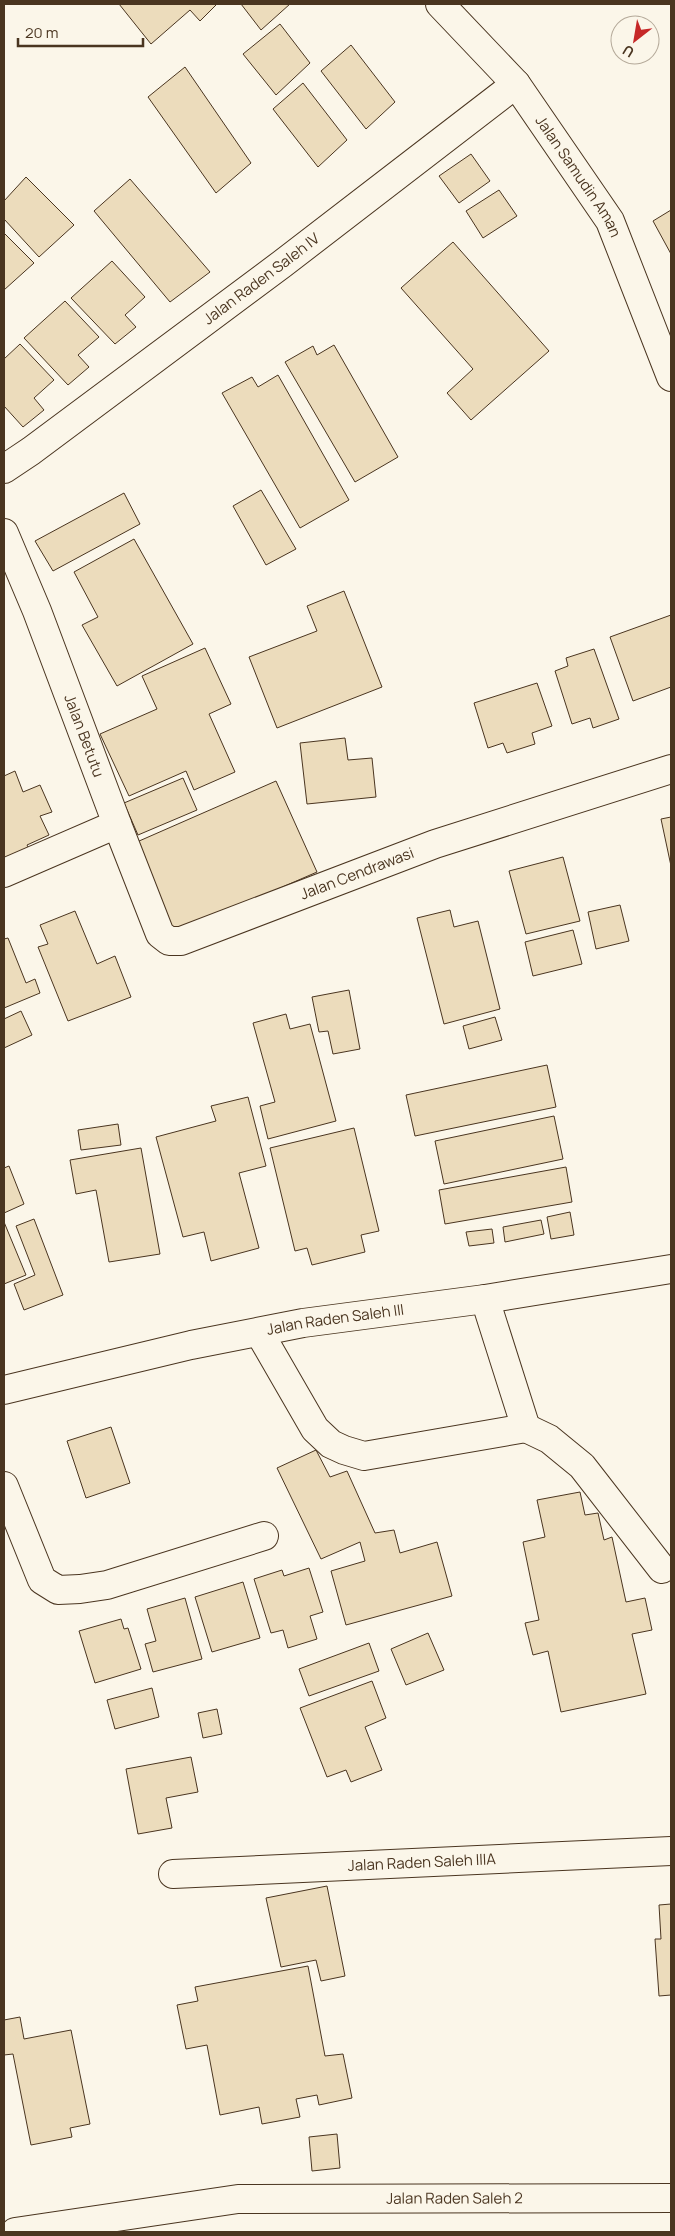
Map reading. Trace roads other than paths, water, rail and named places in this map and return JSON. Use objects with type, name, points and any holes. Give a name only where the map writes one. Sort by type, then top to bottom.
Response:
[{"type":"street","name":"Jalan Samudin Aman","points":[[440,4],[516,84],[610,221],[671,377]]},
{"type":"street","name":"Jalan Raden Saleh IV","points":[[4,469],[31,452],[282,264],[516,84]]},
{"type":"street","name":"Jalan Betutu","points":[[4,533],[38,612],[117,824]]},
{"type":"street","name":"Jalan Cendrawasi","points":[[117,824],[160,934],[169,942],[181,941],[435,844],[671,769]]},
{"type":"street","points":[[4,873],[117,824]]},
{"type":"street","name":"Jalan Raden Saleh III","points":[[4,1390],[191,1346],[302,1323],[485,1299],[671,1269]]},
{"type":"street","points":[[485,1299],[526,1428]]},
{"type":"street","points":[[259,1332],[315,1429],[331,1444],[364,1456],[526,1428],[549,1439],[582,1466],[662,1569]]},
{"type":"street","points":[[4,1486],[42,1580],[58,1590],[107,1585],[264,1536]]},
{"type":"street","name":"Jalan Raden Saleh IIIA","points":[[173,1874],[671,1851]]},
{"type":"street","name":"Jalan Raden Saleh 2","points":[[15,2232],[238,2198],[671,2198]]}]
